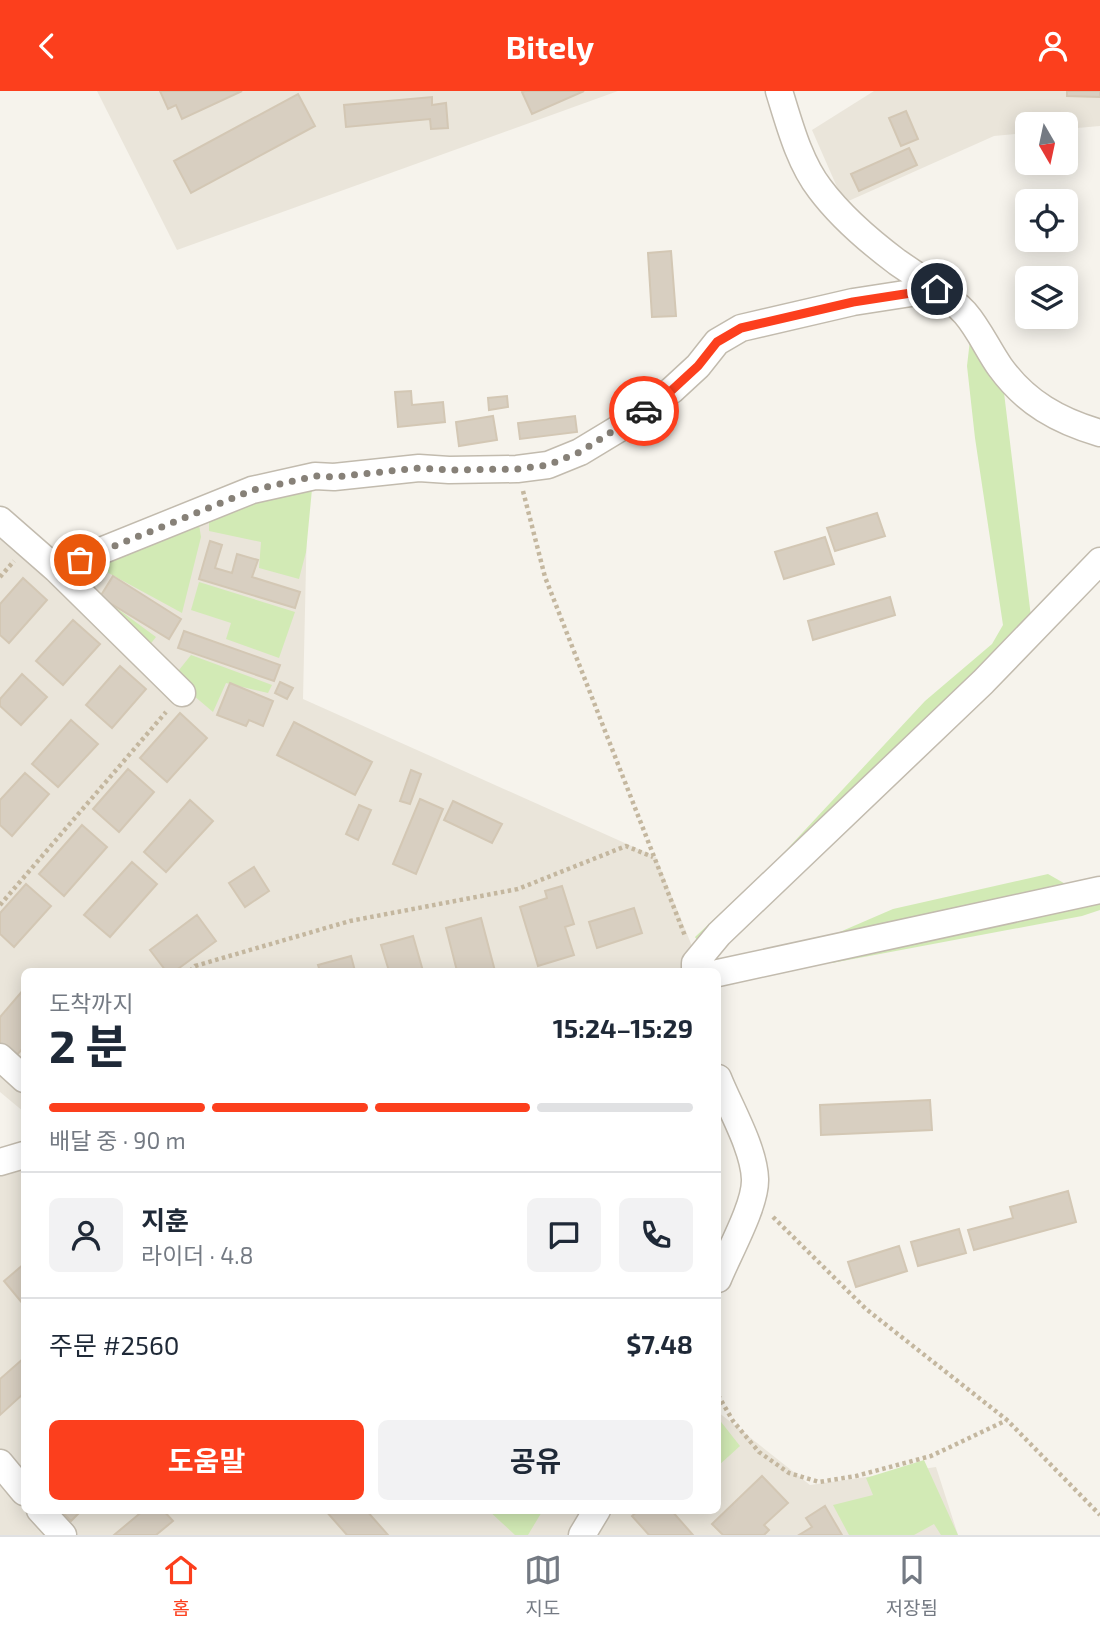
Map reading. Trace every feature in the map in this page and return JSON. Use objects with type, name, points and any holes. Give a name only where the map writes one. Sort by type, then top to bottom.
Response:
[{"type":"street","points":[[779,91],[794,138],[818,187],[848,222],[966,314],[1002,370],[1037,405],[1068,424],[1100,433]]},
{"type":"street","points":[[56,569],[253,490],[316,476],[334,477],[419,468],[517,469],[548,465],[580,452],[628,423],[672,390],[698,366],[717,342],[741,328],[853,302],[937,289]]},
{"type":"street","points":[[0,520],[56,569],[183,693]]},
{"type":"street","points":[[703,968],[719,934],[983,682],[1100,561]]},
{"type":"street","points":[[708,968],[1100,890]]},
{"type":"street","points":[[0,1057],[21,1076]]},
{"type":"street","points":[[721,1085],[748,1151],[755,1178],[753,1196],[721,1272]]},
{"type":"street","points":[[0,1162],[21,1157]]},
{"type":"street","points":[[0,1463],[21,1488]]},
{"type":"street","points":[[44,1514],[63,1535]]},
{"type":"street","points":[[582,1535],[595,1514]]},
{"type":"path","points":[[517,469],[545,577],[653,857],[703,968]]},
{"type":"path","points":[[0,905],[183,693]]},
{"type":"path","points":[[193,968],[329,927],[518,889],[626,846],[653,857]]},
{"type":"path","points":[[753,1196],[866,1309],[1007,1420],[1100,1515]]},
{"type":"path","points":[[721,1400],[733,1421],[758,1452],[789,1473],[819,1482],[856,1476],[931,1456],[1007,1420]]},
{"type":"shaded area","points":[[97,91],[618,91],[177,250]]},
{"type":"shaded area","points":[[874,91],[1100,91],[1100,126],[1078,128],[1078,112],[1015,112],[1015,134],[994,136],[844,203],[812,130]]},
{"type":"shaded area","points":[[308,477],[303,699],[656,857],[701,968],[21,968],[21,1110],[0,1092],[0,508],[78,580]]},
{"type":"shaded area","points":[[21,1146],[21,1514],[721,1514],[721,1414],[810,1485],[936,1467],[958,1535],[0,1535],[0,1152]]},
{"type":"green space","points":[[970,340],[1002,376],[1032,625],[701,947],[695,937],[777,860],[925,701],[992,644],[1003,625],[975,438],[967,366]]},
{"type":"green space","points":[[312,489],[306,552],[299,579],[259,568],[261,542],[209,531],[209,515],[260,493]]},
{"type":"green space","points":[[198,518],[201,537],[182,613],[103,570],[92,590],[156,637],[145,651],[62,571]]},
{"type":"green space","points":[[199,582],[295,612],[279,658],[226,639],[231,623],[191,610]]},
{"type":"green space","points":[[191,655],[272,685],[268,693],[226,683],[213,712],[187,690],[175,675]]},
{"type":"green space","points":[[1048,874],[1069,886],[805,947],[893,909]]},
{"type":"green space","points":[[1100,895],[1100,910],[1082,916],[832,963],[830,952]]},
{"type":"green space","points":[[721,1422],[740,1446],[721,1463]]},
{"type":"green space","points":[[924,1460],[958,1535],[941,1535],[934,1524],[914,1535],[849,1535],[833,1505],[873,1495],[866,1478]]},
{"type":"green space","points":[[492,1514],[541,1514],[528,1535],[515,1535]]},
{"type":"building","points":[[160,91],[242,91],[182,119],[176,105],[168,109]]},
{"type":"building","points":[[584,91],[532,114],[522,92]]},
{"type":"building","points":[[1067,91],[1100,91],[1100,97],[1067,96]]},
{"type":"building","points":[[298,94],[315,126],[191,193],[174,161]]},
{"type":"building","points":[[432,97],[432,105],[446,103],[448,128],[431,129],[430,119],[346,127],[344,105]]},
{"type":"building","points":[[906,111],[918,139],[901,146],[889,118]]},
{"type":"building","points":[[909,148],[917,165],[859,191],[851,174]]},
{"type":"building","points":[[671,251],[676,316],[652,317],[648,253]]},
{"type":"building","points":[[411,391],[412,405],[443,402],[445,422],[398,427],[395,392]]},
{"type":"building","points":[[507,396],[508,407],[489,410],[488,398]]},
{"type":"building","points":[[493,416],[497,440],[459,446],[456,422]]},
{"type":"building","points":[[575,416],[577,432],[520,439],[518,423]]},
{"type":"building","points":[[877,513],[885,536],[835,551],[827,528]]},
{"type":"building","points":[[825,537],[834,564],[784,579],[775,552]]},
{"type":"building","points":[[210,541],[222,545],[215,568],[232,573],[237,554],[258,560],[252,577],[300,592],[295,608],[199,579]]},
{"type":"building","points":[[113,576],[181,619],[169,639],[100,597]]},
{"type":"building","points":[[23,578],[47,600],[9,643],[0,635],[0,604]]},
{"type":"building","points":[[890,597],[895,615],[813,640],[808,621]]},
{"type":"building","points":[[73,620],[100,644],[63,685],[36,661]]},
{"type":"building","points":[[184,631],[280,665],[274,681],[178,648]]},
{"type":"building","points":[[120,666],[146,689],[112,728],[86,705]]},
{"type":"building","points":[[22,674],[47,697],[21,725],[0,706],[0,699]]},
{"type":"building","points":[[280,682],[293,688],[287,699],[275,693]]},
{"type":"building","points":[[230,683],[273,701],[263,726],[249,720],[246,726],[217,715]]},
{"type":"building","points":[[180,713],[207,738],[167,782],[140,758]]},
{"type":"building","points":[[71,720],[98,744],[58,787],[32,764]]},
{"type":"building","points":[[294,722],[372,762],[355,795],[277,755]]},
{"type":"building","points":[[128,769],[154,792],[119,832],[93,809]]},
{"type":"building","points":[[411,770],[421,774],[410,804],[400,801]]},
{"type":"building","points":[[25,773],[49,794],[12,836],[0,825],[0,800]]},
{"type":"building","points":[[420,799],[443,809],[416,874],[393,864]]},
{"type":"building","points":[[190,800],[213,821],[166,872],[144,852]]},
{"type":"building","points":[[453,801],[502,824],[492,843],[444,820]]},
{"type":"building","points":[[359,805],[371,810],[358,840],[346,834]]},
{"type":"building","points":[[82,825],[107,847],[64,896],[39,874]]},
{"type":"building","points":[[132,862],[157,884],[110,937],[84,915]]},
{"type":"building","points":[[254,867],[269,891],[245,907],[229,883]]},
{"type":"building","points":[[26,884],[51,906],[14,947],[0,934],[0,913]]},
{"type":"building","points":[[562,886],[574,924],[565,927],[574,955],[538,966],[520,907],[547,898],[545,891]]},
{"type":"building","points":[[634,908],[642,933],[597,948],[589,922]]},
{"type":"building","points":[[197,915],[216,941],[179,968],[164,968],[150,950]]},
{"type":"building","points":[[481,918],[494,968],[456,968],[446,928]]},
{"type":"building","points":[[413,936],[422,968],[388,968],[381,945]]},
{"type":"building","points":[[351,956],[354,968],[319,968],[318,965]]},
{"type":"building","points":[[21,992],[21,1050],[14,1058],[0,1045],[0,1017]]},
{"type":"building","points":[[930,1100],[932,1130],[821,1135],[820,1105]]},
{"type":"building","points":[[1068,1191],[1076,1222],[974,1250],[968,1230],[1013,1218],[1010,1207]]},
{"type":"building","points":[[959,1229],[966,1253],[918,1266],[911,1242]]},
{"type":"building","points":[[899,1246],[907,1271],[856,1287],[848,1262]]},
{"type":"building","points":[[21,1267],[21,1302],[4,1281]]},
{"type":"building","points":[[21,1361],[21,1396],[0,1415],[0,1379]]},
{"type":"building","points":[[762,1476],[788,1503],[764,1525],[769,1530],[764,1535],[723,1535],[712,1524]]},
{"type":"building","points":[[825,1506],[842,1535],[799,1535],[812,1527],[806,1518]]},
{"type":"building","points":[[64,1514],[78,1514],[71,1521]]},
{"type":"building","points":[[139,1514],[167,1514],[173,1521],[156,1535],[114,1535]]},
{"type":"building","points":[[329,1514],[370,1514],[388,1535],[347,1535]]},
{"type":"building","points":[[675,1514],[693,1535],[649,1535],[632,1516]]},
{"type":"way so far","points":[[80,560],[253,490],[316,476],[334,477],[419,468],[517,469],[548,465],[580,452],[644,411]]},
{"type":"route","points":[[644,411],[698,366],[717,342],[741,328],[853,302],[937,289]]}]
